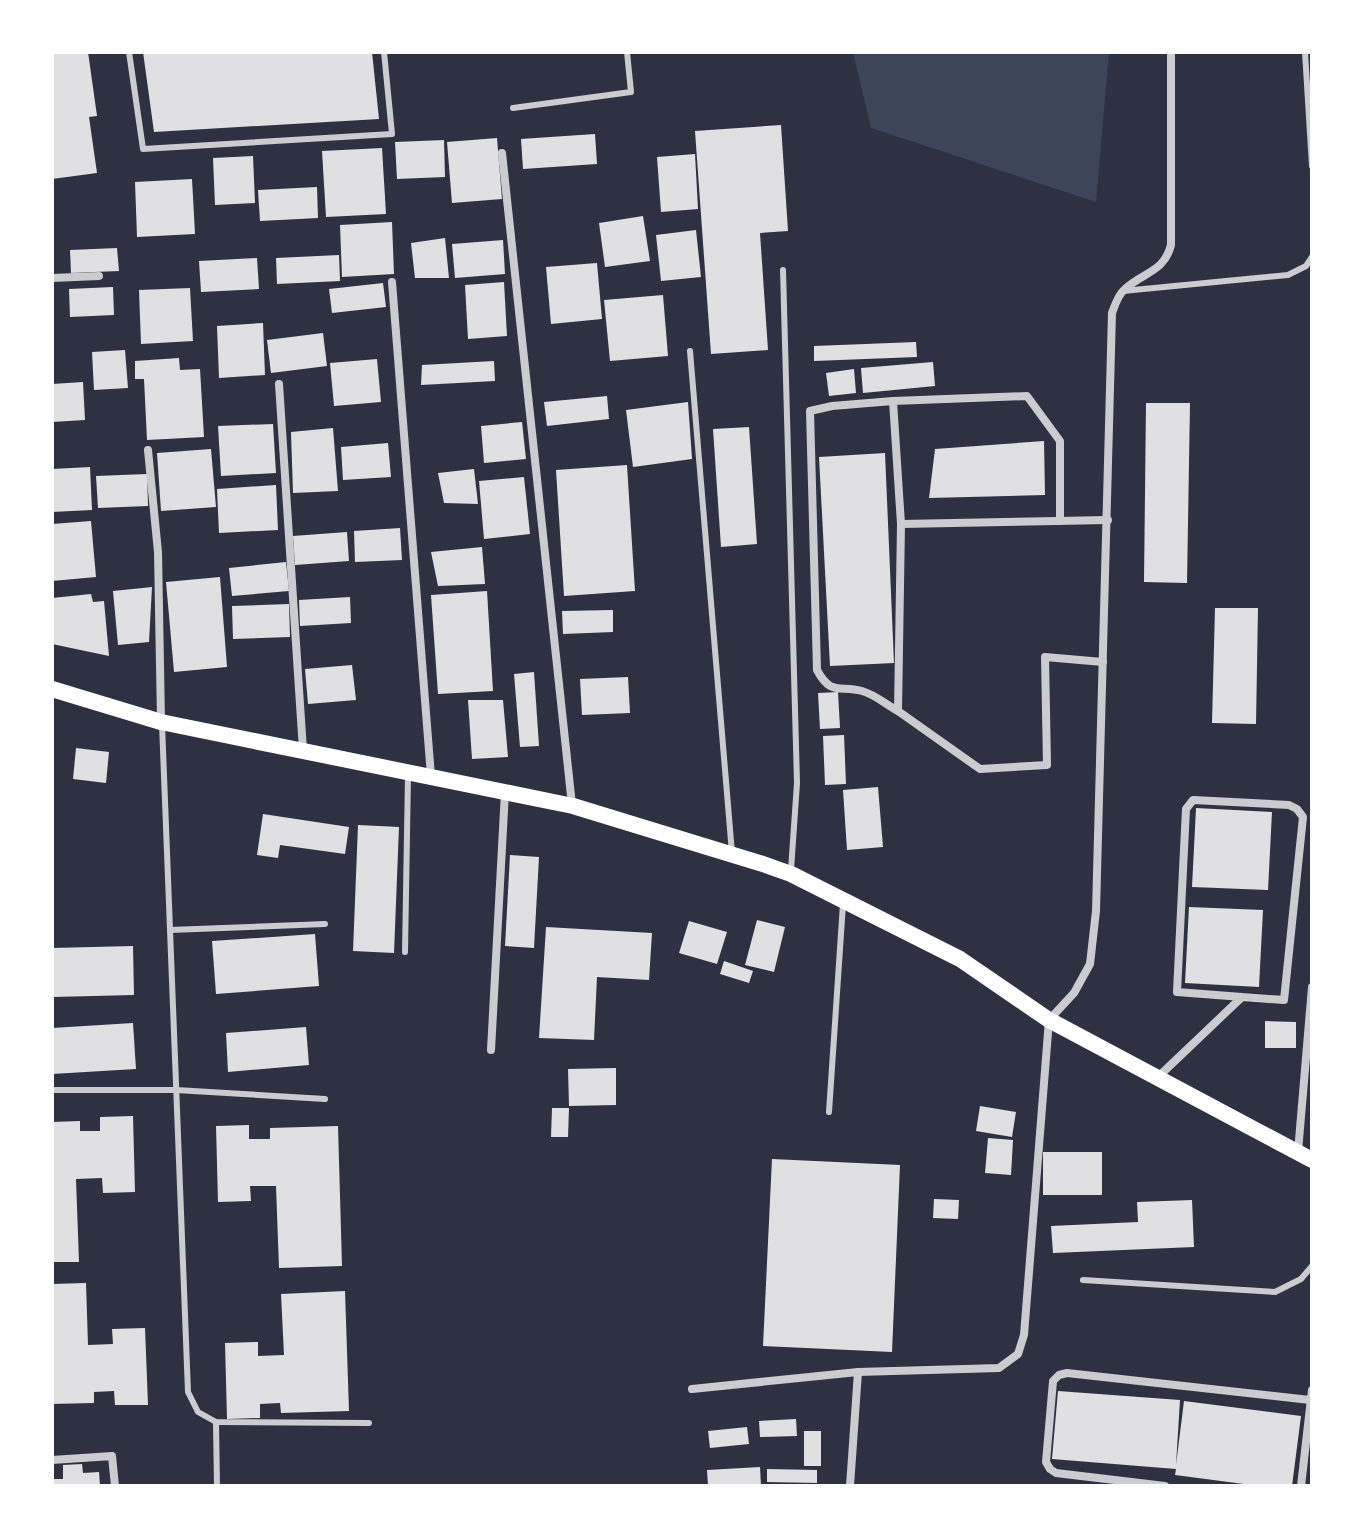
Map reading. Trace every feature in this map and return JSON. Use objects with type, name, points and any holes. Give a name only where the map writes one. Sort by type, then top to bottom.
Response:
[{"type":"main road","points":[[52,689],[161,722],[573,806],[732,853],[791,874],[960,959],[1049,1020],[1305,1156]]},
{"type":"street","points":[[692,1389],[858,1372],[999,1368],[1018,1354],[1024,1335],[1049,1020],[1074,993],[1090,964],[1096,911],[1112,313],[1122,291],[1168,258],[1171,245],[1171,52]]},
{"type":"street","points":[[502,153],[573,806]]},
{"type":"street","points":[[52,278],[99,276]]},
{"type":"street","points":[[392,282],[431,776]]},
{"type":"street","points":[[279,384],[303,750]]},
{"type":"street","points":[[1060,521],[1060,441],[1027,396],[893,401],[810,411],[817,670],[825,684],[837,689],[864,691],[980,769],[1047,765],[1045,657],[1103,662]]},
{"type":"street","points":[[893,401],[901,524],[898,711]]},
{"type":"street","points":[[148,450],[158,552],[161,722]]},
{"type":"street","points":[[901,524],[1108,520]]},
{"type":"street","points":[[491,1050],[505,791]]},
{"type":"street","points":[[1158,1078],[1242,997],[1284,1000],[1303,817],[1289,805],[1193,800],[1186,809],[1177,992],[1242,997]]},
{"type":"street","points":[[1305,1156],[1312,987]]},
{"type":"street","points":[[850,1486],[858,1372]]},
{"type":"street","points":[[1165,1486],[1056,1473],[1050,1469],[1046,1462],[1053,1381],[1067,1373],[1310,1400]]},
{"type":"street","points":[[1301,1486],[1312,1390]]},
{"type":"street","points":[[52,1460],[112,1456],[115,1486]]},
{"type":"lane","points":[[129,52],[143,149],[392,134],[384,52]]},
{"type":"lane","points":[[513,108],[631,92],[627,52]]},
{"type":"lane","points":[[1305,52],[1312,166]]},
{"type":"lane","points":[[1122,291],[1288,275],[1306,266],[1312,257]]},
{"type":"lane","points":[[783,270],[797,783],[791,874]]},
{"type":"lane","points":[[690,351],[732,853]]},
{"type":"lane","points":[[161,722],[188,1392],[198,1412],[216,1422],[369,1423]]},
{"type":"lane","points":[[405,952],[408,771]]},
{"type":"lane","points":[[829,1112],[843,900]]},
{"type":"lane","points":[[170,930],[325,924]]},
{"type":"lane","points":[[52,1090],[176,1090],[325,1099]]},
{"type":"lane","points":[[1083,1280],[1275,1292],[1301,1279],[1312,1266]]},
{"type":"lane","points":[[216,1422],[217,1486]]},
{"type":"shaded area","points":[[853,52],[1109,52],[1096,202],[871,128]]},
{"type":"building","points":[[52,52],[88,52],[97,116],[89,117],[97,173],[52,179]]},
{"type":"building","points":[[143,52],[372,52],[379,119],[154,132]]},
{"type":"building","points":[[781,125],[788,231],[760,233],[768,350],[711,354],[695,131]]},
{"type":"building","points":[[595,134],[597,164],[523,169],[521,139]]},
{"type":"building","points":[[497,138],[502,199],[452,203],[447,142]]},
{"type":"building","points":[[444,140],[445,177],[397,179],[395,142]]},
{"type":"building","points":[[382,148],[386,214],[326,217],[322,151]]},
{"type":"building","points":[[695,154],[698,209],[661,212],[657,157]]},
{"type":"building","points":[[253,156],[255,203],[215,205],[213,158]]},
{"type":"building","points":[[192,179],[195,234],[137,237],[135,182]]},
{"type":"building","points":[[317,187],[318,218],[260,221],[258,190]]},
{"type":"building","points":[[643,216],[650,261],[605,267],[599,223]]},
{"type":"building","points":[[392,222],[394,274],[342,277],[340,225]]},
{"type":"building","points":[[696,230],[701,277],[661,281],[656,235]]},
{"type":"building","points":[[445,238],[449,278],[415,278],[411,243]]},
{"type":"building","points":[[503,240],[505,274],[455,278],[452,244]]},
{"type":"building","points":[[117,248],[119,271],[71,273],[70,250]]},
{"type":"building","points":[[339,255],[340,281],[277,284],[276,258]]},
{"type":"building","points":[[257,258],[259,289],[201,292],[199,261]]},
{"type":"building","points":[[597,263],[602,319],[551,324],[546,267]]},
{"type":"building","points":[[504,282],[507,336],[468,339],[465,285]]},
{"type":"building","points":[[383,283],[386,307],[332,313],[329,289]]},
{"type":"building","points":[[113,287],[114,315],[70,317],[69,289]]},
{"type":"building","points":[[190,288],[193,341],[141,344],[139,290]]},
{"type":"building","points":[[663,295],[668,356],[610,361],[604,300]]},
{"type":"building","points":[[263,323],[265,375],[219,378],[217,326]]},
{"type":"building","points":[[323,333],[327,366],[271,373],[267,340]]},
{"type":"building","points":[[916,342],[917,357],[814,361],[814,346]]},
{"type":"building","points":[[125,350],[128,388],[94,390],[92,352]]},
{"type":"building","points":[[179,358],[180,370],[200,369],[204,437],[147,440],[144,379],[135,379],[135,361]]},
{"type":"building","points":[[377,359],[381,402],[334,406],[330,363]]},
{"type":"building","points":[[494,361],[495,381],[421,385],[422,365]]},
{"type":"building","points":[[933,362],[935,386],[863,393],[861,368]]},
{"type":"building","points":[[854,369],[856,393],[829,396],[826,373]]},
{"type":"building","points":[[83,382],[85,420],[52,422],[52,384]]},
{"type":"building","points":[[607,396],[609,419],[547,426],[544,402]]},
{"type":"building","points":[[688,402],[692,459],[633,467],[626,410]]},
{"type":"building","points":[[1146,403],[1190,403],[1187,583],[1144,582]]},
{"type":"building","points":[[522,422],[526,459],[484,463],[481,426]]},
{"type":"building","points":[[273,424],[276,473],[221,476],[218,426]]},
{"type":"building","points":[[749,427],[757,544],[721,547],[713,429]]},
{"type":"building","points":[[333,428],[338,491],[293,493],[291,432]]},
{"type":"building","points":[[1044,441],[1045,495],[929,498],[935,449]]},
{"type":"building","points":[[388,443],[391,477],[343,480],[341,447]]},
{"type":"building","points":[[211,449],[216,507],[161,511],[157,453]]},
{"type":"building","points":[[885,453],[894,663],[830,666],[819,457]]},
{"type":"building","points":[[627,465],[635,591],[564,596],[556,470]]},
{"type":"building","points":[[90,467],[92,510],[52,512],[52,469]]},
{"type":"building","points":[[474,469],[478,504],[444,503],[438,473]]},
{"type":"building","points":[[147,474],[148,506],[98,508],[96,476]]},
{"type":"building","points":[[524,477],[530,534],[484,539],[479,481]]},
{"type":"building","points":[[276,485],[278,530],[219,533],[217,489]]},
{"type":"building","points":[[91,521],[96,577],[52,581],[52,524]]},
{"type":"building","points":[[400,528],[402,560],[355,562],[354,531]]},
{"type":"building","points":[[347,532],[349,561],[295,565],[293,536]]},
{"type":"building","points":[[482,547],[485,584],[438,586],[431,552]]},
{"type":"building","points":[[286,562],[289,591],[232,596],[229,568]]},
{"type":"building","points":[[220,577],[227,667],[174,672],[166,582]]},
{"type":"building","points":[[152,587],[149,642],[118,645],[113,591]]},
{"type":"building","points":[[487,591],[493,691],[438,694],[431,595]]},
{"type":"building","points":[[91,594],[93,602],[104,601],[109,656],[52,644],[52,598]]},
{"type":"building","points":[[350,597],[351,623],[300,626],[299,600]]},
{"type":"building","points":[[289,604],[290,637],[233,639],[232,606]]},
{"type":"building","points":[[1215,608],[1258,608],[1256,724],[1212,723]]},
{"type":"building","points":[[613,610],[613,632],[563,634],[562,611]]},
{"type":"building","points":[[352,665],[356,700],[308,704],[305,669]]},
{"type":"building","points":[[534,672],[539,746],[520,747],[514,674]]},
{"type":"building","points":[[628,677],[630,713],[582,715],[580,679]]},
{"type":"building","points":[[838,692],[840,728],[820,729],[818,693]]},
{"type":"building","points":[[468,700],[503,700],[508,757],[472,759]]},
{"type":"building","points":[[844,735],[846,784],[825,785],[823,736]]},
{"type":"building","points":[[76,748],[109,752],[106,783],[73,779]]},
{"type":"building","points":[[878,787],[883,847],[847,850],[843,790]]},
{"type":"building","points":[[1196,808],[1272,812],[1268,890],[1192,887]]},
{"type":"building","points":[[263,814],[349,827],[345,854],[280,845],[278,858],[257,855]]},
{"type":"building","points":[[358,825],[399,827],[394,953],[353,951]]},
{"type":"building","points":[[510,855],[539,857],[534,948],[505,946]]},
{"type":"building","points":[[1189,907],[1263,910],[1259,987],[1185,983]]},
{"type":"building","points":[[757,920],[785,927],[774,972],[745,965]]},
{"type":"building","points":[[689,921],[727,932],[717,964],[679,953]]},
{"type":"building","points":[[546,927],[652,933],[649,980],[597,977],[594,1040],[539,1038]]},
{"type":"building","points":[[315,934],[319,986],[216,994],[212,941]]},
{"type":"building","points":[[133,946],[134,995],[52,997],[52,948]]},
{"type":"building","points":[[724,961],[753,971],[749,983],[720,974]]},
{"type":"building","points":[[1265,1021],[1296,1022],[1296,1048],[1265,1048]]},
{"type":"building","points":[[133,1023],[136,1069],[52,1074],[52,1028]]},
{"type":"building","points":[[306,1027],[309,1065],[228,1072],[226,1033]]},
{"type":"building","points":[[616,1068],[616,1105],[569,1106],[568,1069]]},
{"type":"building","points":[[980,1106],[1016,1112],[1012,1137],[976,1131]]},
{"type":"building","points":[[552,1108],[569,1108],[568,1137],[551,1137]]},
{"type":"building","points":[[133,1116],[135,1192],[103,1193],[102,1178],[76,1179],[79,1262],[52,1262],[52,1122],[80,1121],[80,1131],[100,1131],[100,1117]]},
{"type":"building","points":[[249,1125],[249,1139],[270,1139],[270,1128],[338,1126],[342,1266],[279,1268],[276,1186],[250,1186],[251,1201],[218,1202],[216,1126]]},
{"type":"building","points":[[988,1138],[1013,1140],[1011,1175],[985,1173]]},
{"type":"building","points":[[1043,1152],[1102,1152],[1102,1195],[1043,1195]]},
{"type":"building","points":[[772,1159],[900,1165],[892,1352],[763,1346]]},
{"type":"building","points":[[934,1199],[959,1200],[958,1219],[933,1218]]},
{"type":"building","points":[[1192,1200],[1194,1247],[1053,1253],[1051,1226],[1138,1222],[1137,1202]]},
{"type":"building","points":[[86,1283],[88,1345],[113,1344],[112,1329],[145,1328],[148,1405],[115,1405],[114,1391],[94,1392],[94,1403],[52,1404],[52,1284]]},
{"type":"building","points":[[345,1291],[349,1411],[281,1413],[280,1403],[260,1404],[260,1418],[227,1419],[225,1343],[258,1342],[258,1356],[284,1355],[281,1294]]},
{"type":"building","points":[[1058,1391],[1180,1400],[1176,1465],[1184,1401],[1301,1416],[1292,1486],[1259,1486],[1175,1475],[1176,1469],[1052,1459]]},
{"type":"building","points":[[796,1419],[797,1436],[760,1437],[759,1421]]},
{"type":"building","points":[[747,1427],[749,1444],[710,1448],[708,1431]]},
{"type":"building","points":[[804,1431],[821,1431],[821,1466],[804,1466]]},
{"type":"building","points":[[82,1464],[83,1473],[99,1472],[100,1486],[52,1486],[52,1479],[63,1479],[63,1465]]},
{"type":"building","points":[[760,1467],[761,1486],[708,1486],[707,1470]]},
{"type":"building","points":[[767,1469],[817,1470],[817,1483],[767,1482]]}]
